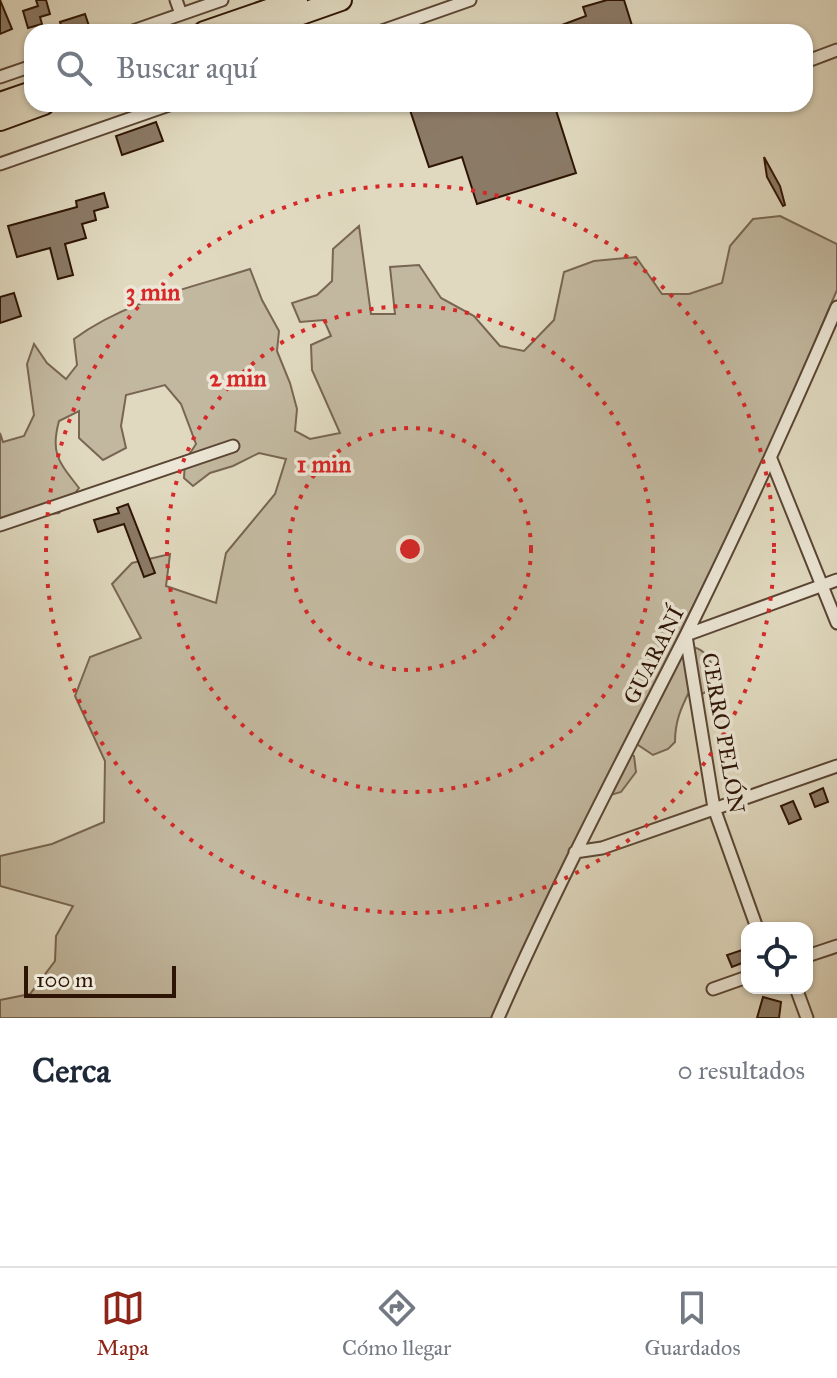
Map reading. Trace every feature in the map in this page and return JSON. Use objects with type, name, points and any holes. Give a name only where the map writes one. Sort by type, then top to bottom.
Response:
[{"type":"highway","points":[[227,24],[297,0]]},
{"type":"highway","points":[[273,24],[341,0]]},
{"type":"highway","points":[[0,103],[24,95]]},
{"type":"highway","points":[[0,120],[24,111]]},
{"type":"street","points":[[176,0],[181,14]]},
{"type":"street","points":[[153,24],[222,0]]},
{"type":"street","points":[[402,24],[470,0]]},
{"type":"street","points":[[813,59],[837,50]]},
{"type":"street","points":[[0,77],[24,69]]},
{"type":"street","points":[[0,164],[149,112]]},
{"type":"street","name":"GUARANÍ","points":[[498,1018],[575,852],[686,635],[771,459],[837,307]]},
{"type":"street","points":[[0,525],[233,446]]},
{"type":"street","points":[[771,459],[837,623]]},
{"type":"street","points":[[686,635],[837,580]]},
{"type":"street","name":"CERRO PELÓN","points":[[686,635],[714,808],[755,922]]},
{"type":"street","points":[[575,852],[602,848],[837,766]]},
{"type":"street","points":[[813,954],[837,946]]},
{"type":"street","points":[[713,989],[741,979]]},
{"type":"street","points":[[798,994],[807,1018]]},
{"type":"shaded area","points":[[780,216],[837,244],[837,290],[762,465],[675,643],[675,651],[688,647],[704,652],[712,667],[712,683],[700,695],[690,690],[679,715],[675,742],[668,749],[653,755],[638,745],[630,744],[628,752],[634,756],[636,772],[621,792],[607,796],[585,824],[491,1018],[0,1018],[0,1000],[30,994],[55,961],[56,936],[73,906],[0,886],[0,856],[52,844],[104,822],[105,761],[75,696],[90,657],[141,638],[112,584],[132,563],[170,554],[166,586],[216,603],[226,553],[275,494],[286,459],[259,453],[210,473],[193,486],[184,478],[185,461],[196,444],[181,404],[165,385],[126,395],[121,426],[126,448],[103,460],[79,438],[79,411],[59,421],[56,432],[58,457],[79,488],[59,513],[0,520],[0,433],[3,442],[24,436],[34,415],[27,364],[34,344],[47,363],[66,379],[77,365],[74,339],[94,326],[136,305],[250,269],[279,331],[277,351],[297,409],[295,431],[310,439],[340,433],[312,370],[311,345],[331,336],[324,320],[300,322],[292,303],[317,295],[332,281],[333,249],[359,226],[371,314],[395,314],[390,267],[419,265],[441,298],[474,316],[500,346],[524,351],[554,320],[564,272],[594,261],[636,257],[662,294],[689,294],[722,283],[730,246],[753,219]]},
{"type":"building","points":[[0,0],[12,29],[0,34]]},
{"type":"building","points":[[36,0],[46,0],[50,14],[40,17],[42,24],[27,24],[23,11],[38,6]]},
{"type":"building","points":[[607,0],[624,0],[632,24],[564,24],[586,16],[583,7]]},
{"type":"building","points":[[85,14],[88,24],[61,24]]},
{"type":"building","points":[[411,112],[557,112],[576,173],[477,204],[462,157],[429,167]]},
{"type":"building","points":[[156,122],[163,141],[122,155],[116,136]]},
{"type":"building","points":[[764,157],[780,186],[783,206],[767,177]]},
{"type":"building","points":[[104,193],[108,207],[94,211],[96,220],[82,224],[86,238],[65,244],[73,275],[58,279],[50,248],[17,257],[8,226],[77,207],[76,201]]},
{"type":"building","points":[[14,293],[21,316],[0,323],[0,297]]},
{"type":"building","points":[[128,504],[155,573],[144,577],[124,524],[98,532],[94,520],[119,513],[117,508]]},
{"type":"building","points":[[823,788],[828,802],[815,807],[810,794]]},
{"type":"building","points":[[793,801],[801,819],[789,824],[781,806]]},
{"type":"building","points":[[741,950],[741,963],[732,967],[727,955]]},
{"type":"building","points":[[763,997],[781,1002],[779,1018],[757,1018]]}]
